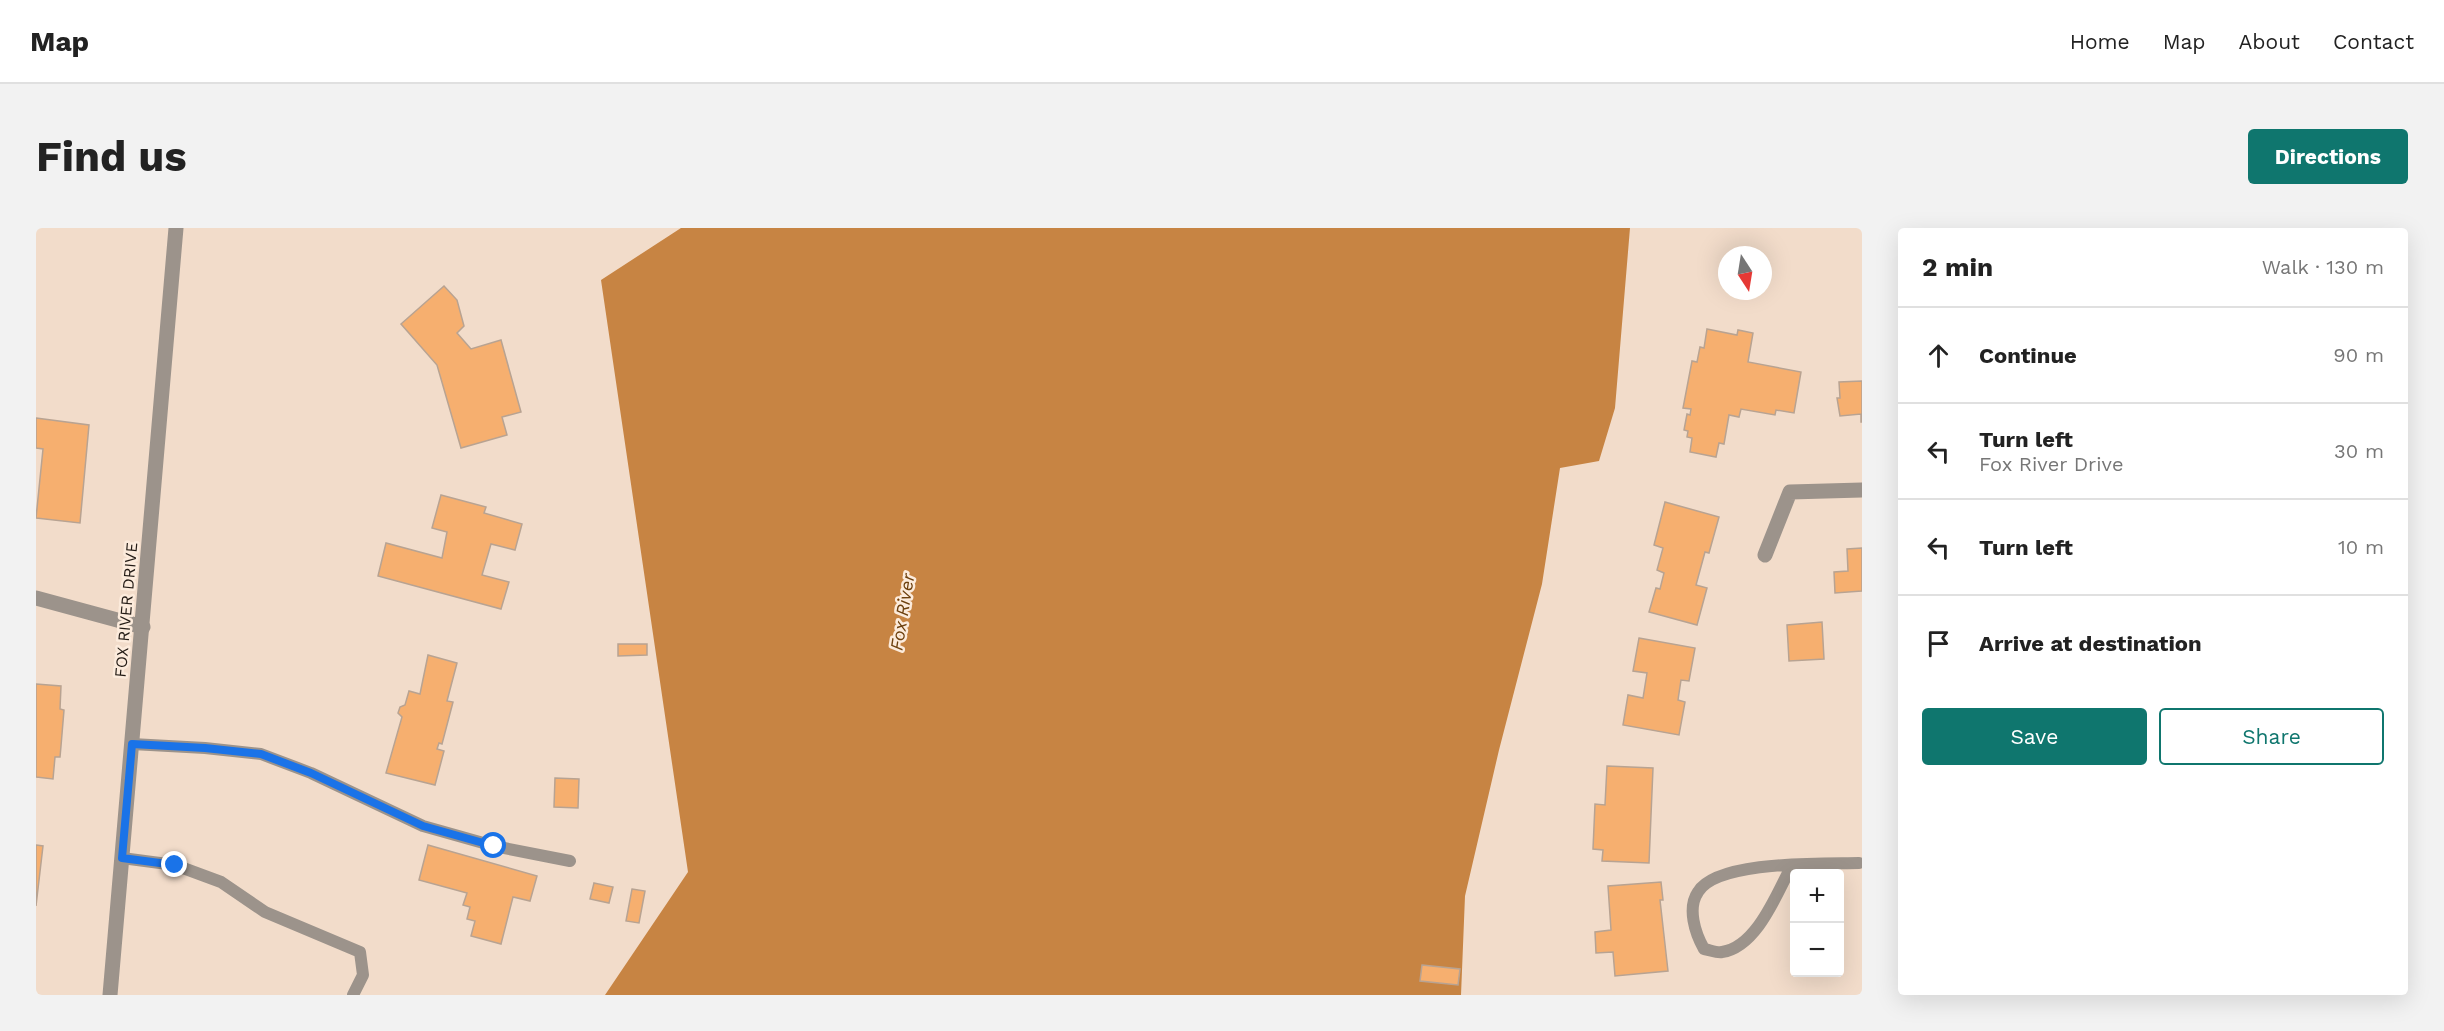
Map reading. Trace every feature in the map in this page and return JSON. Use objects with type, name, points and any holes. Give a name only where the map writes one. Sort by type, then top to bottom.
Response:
[{"type":"street","name":"FOX RIVER DRIVE","points":[[110,995],[176,228]]},
{"type":"street","points":[[1765,555],[1790,492],[1862,490]]},
{"type":"street","points":[[36,598],[143,627]]},
{"type":"lane","points":[[132,744],[261,754],[311,773],[423,826],[494,846],[570,861]]},
{"type":"lane","points":[[122,858],[175,865],[221,882],[265,912],[360,952],[363,975],[353,995]]},
{"type":"lane","points":[[1792,865],[1753,936],[1738,947],[1720,953],[1704,949],[1696,934],[1693,902],[1699,889],[1717,877],[1758,866],[1792,865],[1861,863]]},
{"type":"water","name":"Fox River","points":[[681,228],[1630,228],[1615,408],[1599,461],[1560,468],[1542,584],[1499,750],[1465,896],[1461,995],[605,995],[688,872],[601,280]]},
{"type":"building","points":[[444,286],[457,300],[464,326],[457,333],[471,349],[501,340],[521,412],[502,417],[507,435],[461,448],[437,365],[401,324]]},
{"type":"building","points":[[1707,329],[1737,335],[1738,330],[1753,333],[1748,362],[1801,372],[1794,413],[1776,410],[1775,415],[1741,409],[1739,417],[1729,415],[1724,444],[1719,443],[1716,457],[1690,452],[1692,438],[1687,437],[1688,431],[1684,430],[1687,414],[1690,415],[1691,409],[1683,408],[1692,361],[1697,362],[1700,347],[1704,348]]},
{"type":"building","points":[[1862,381],[1862,422],[1861,414],[1840,416],[1837,398],[1840,398],[1839,382]]},
{"type":"building","points":[[36,418],[89,425],[80,523],[36,518],[43,449],[36,448]]},
{"type":"building","points":[[441,495],[486,507],[484,513],[522,524],[515,550],[491,544],[482,575],[509,582],[501,609],[378,576],[386,543],[442,558],[447,532],[432,528]]},
{"type":"building","points":[[1665,502],[1719,517],[1709,553],[1705,552],[1696,585],[1707,588],[1697,625],[1649,612],[1656,588],[1660,589],[1664,573],[1657,570],[1663,548],[1654,545]]},
{"type":"building","points":[[1862,548],[1862,591],[1835,593],[1834,572],[1848,571],[1847,549]]},
{"type":"building","points":[[1822,622],[1824,659],[1789,661],[1787,625]]},
{"type":"building","points":[[1639,638],[1695,648],[1689,681],[1681,680],[1678,700],[1685,702],[1679,735],[1623,725],[1628,695],[1643,698],[1647,673],[1633,671]]},
{"type":"building","points":[[618,644],[647,644],[647,655],[618,656]]},
{"type":"building","points":[[428,655],[457,663],[447,701],[453,702],[442,744],[439,743],[437,749],[444,751],[435,785],[386,773],[402,717],[398,713],[400,707],[405,705],[409,691],[420,694]]},
{"type":"building","points":[[36,684],[61,686],[60,709],[64,710],[61,746],[60,757],[55,757],[53,779],[36,777]]},
{"type":"building","points":[[1607,766],[1653,768],[1649,863],[1602,861],[1603,850],[1593,849],[1595,804],[1605,805]]},
{"type":"building","points":[[555,778],[579,779],[578,808],[554,807]]},
{"type":"building","points":[[36,845],[43,846],[36,906]]},
{"type":"building","points":[[428,845],[537,876],[530,901],[513,897],[501,944],[471,936],[475,921],[467,919],[470,907],[463,905],[467,893],[419,880]]},
{"type":"building","points":[[1661,882],[1663,900],[1660,900],[1668,971],[1615,976],[1613,952],[1596,953],[1595,932],[1611,930],[1608,886]]},
{"type":"building","points":[[594,883],[613,887],[609,903],[590,899]]},
{"type":"building","points":[[632,889],[645,891],[639,923],[626,921]]},
{"type":"building","points":[[1422,965],[1460,969],[1458,985],[1420,981]]},
{"type":"route","points":[[175,865],[122,858],[132,744],[261,754],[363,796],[423,826],[494,846]]}]
